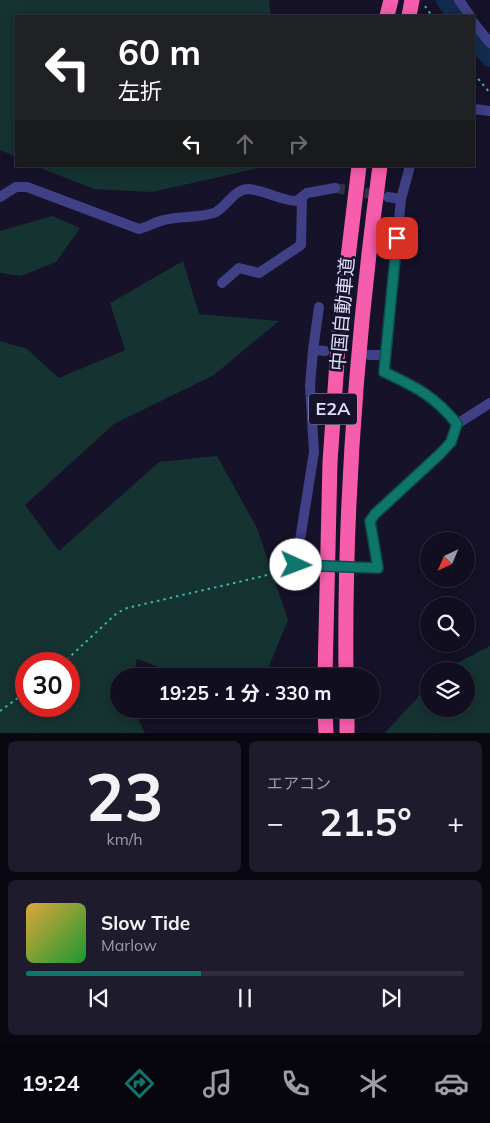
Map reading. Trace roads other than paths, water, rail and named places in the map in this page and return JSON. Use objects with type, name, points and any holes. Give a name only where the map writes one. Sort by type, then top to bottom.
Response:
[{"type":"highway","points":[[387,15],[391,0]]},
{"type":"highway","points":[[410,15],[419,3]]},
{"type":"highway","name":"中国自動車道","points":[[325,668],[330,462],[340,324],[358,167]]},
{"type":"highway","name":"中国自動車道","points":[[346,668],[348,544],[359,338],[380,167]]},
{"type":"highway","points":[[325,718],[326,733]]},
{"type":"highway","points":[[346,718],[347,733]]},
{"type":"street","points":[[459,0],[469,15]]},
{"type":"street","points":[[475,24],[490,43]]},
{"type":"street","points":[[475,109],[490,112]]},
{"type":"street","points":[[410,167],[401,199],[384,372],[422,389],[446,409],[457,424]]},
{"type":"street","points":[[0,197],[16,188],[28,187],[139,229],[150,227],[162,220],[213,213],[222,209],[240,191],[247,189],[272,195],[285,201],[297,201],[307,193],[334,188]]},
{"type":"street","points":[[222,283],[239,268],[259,273],[301,245],[302,197]]},
{"type":"street","points":[[388,197],[401,199]]},
{"type":"street","points":[[319,307],[310,386],[314,452],[296,565],[378,568],[370,521],[375,514],[451,442],[457,424],[490,403]]},
{"type":"street","points":[[313,350],[325,351]]},
{"type":"street","points":[[370,355],[385,355]]},
{"type":"waterway","points":[[445,0],[456,15]]},
{"type":"waterway","points":[[475,41],[490,58]]},
{"type":"tunnel","points":[[335,188],[382,196]]}]
